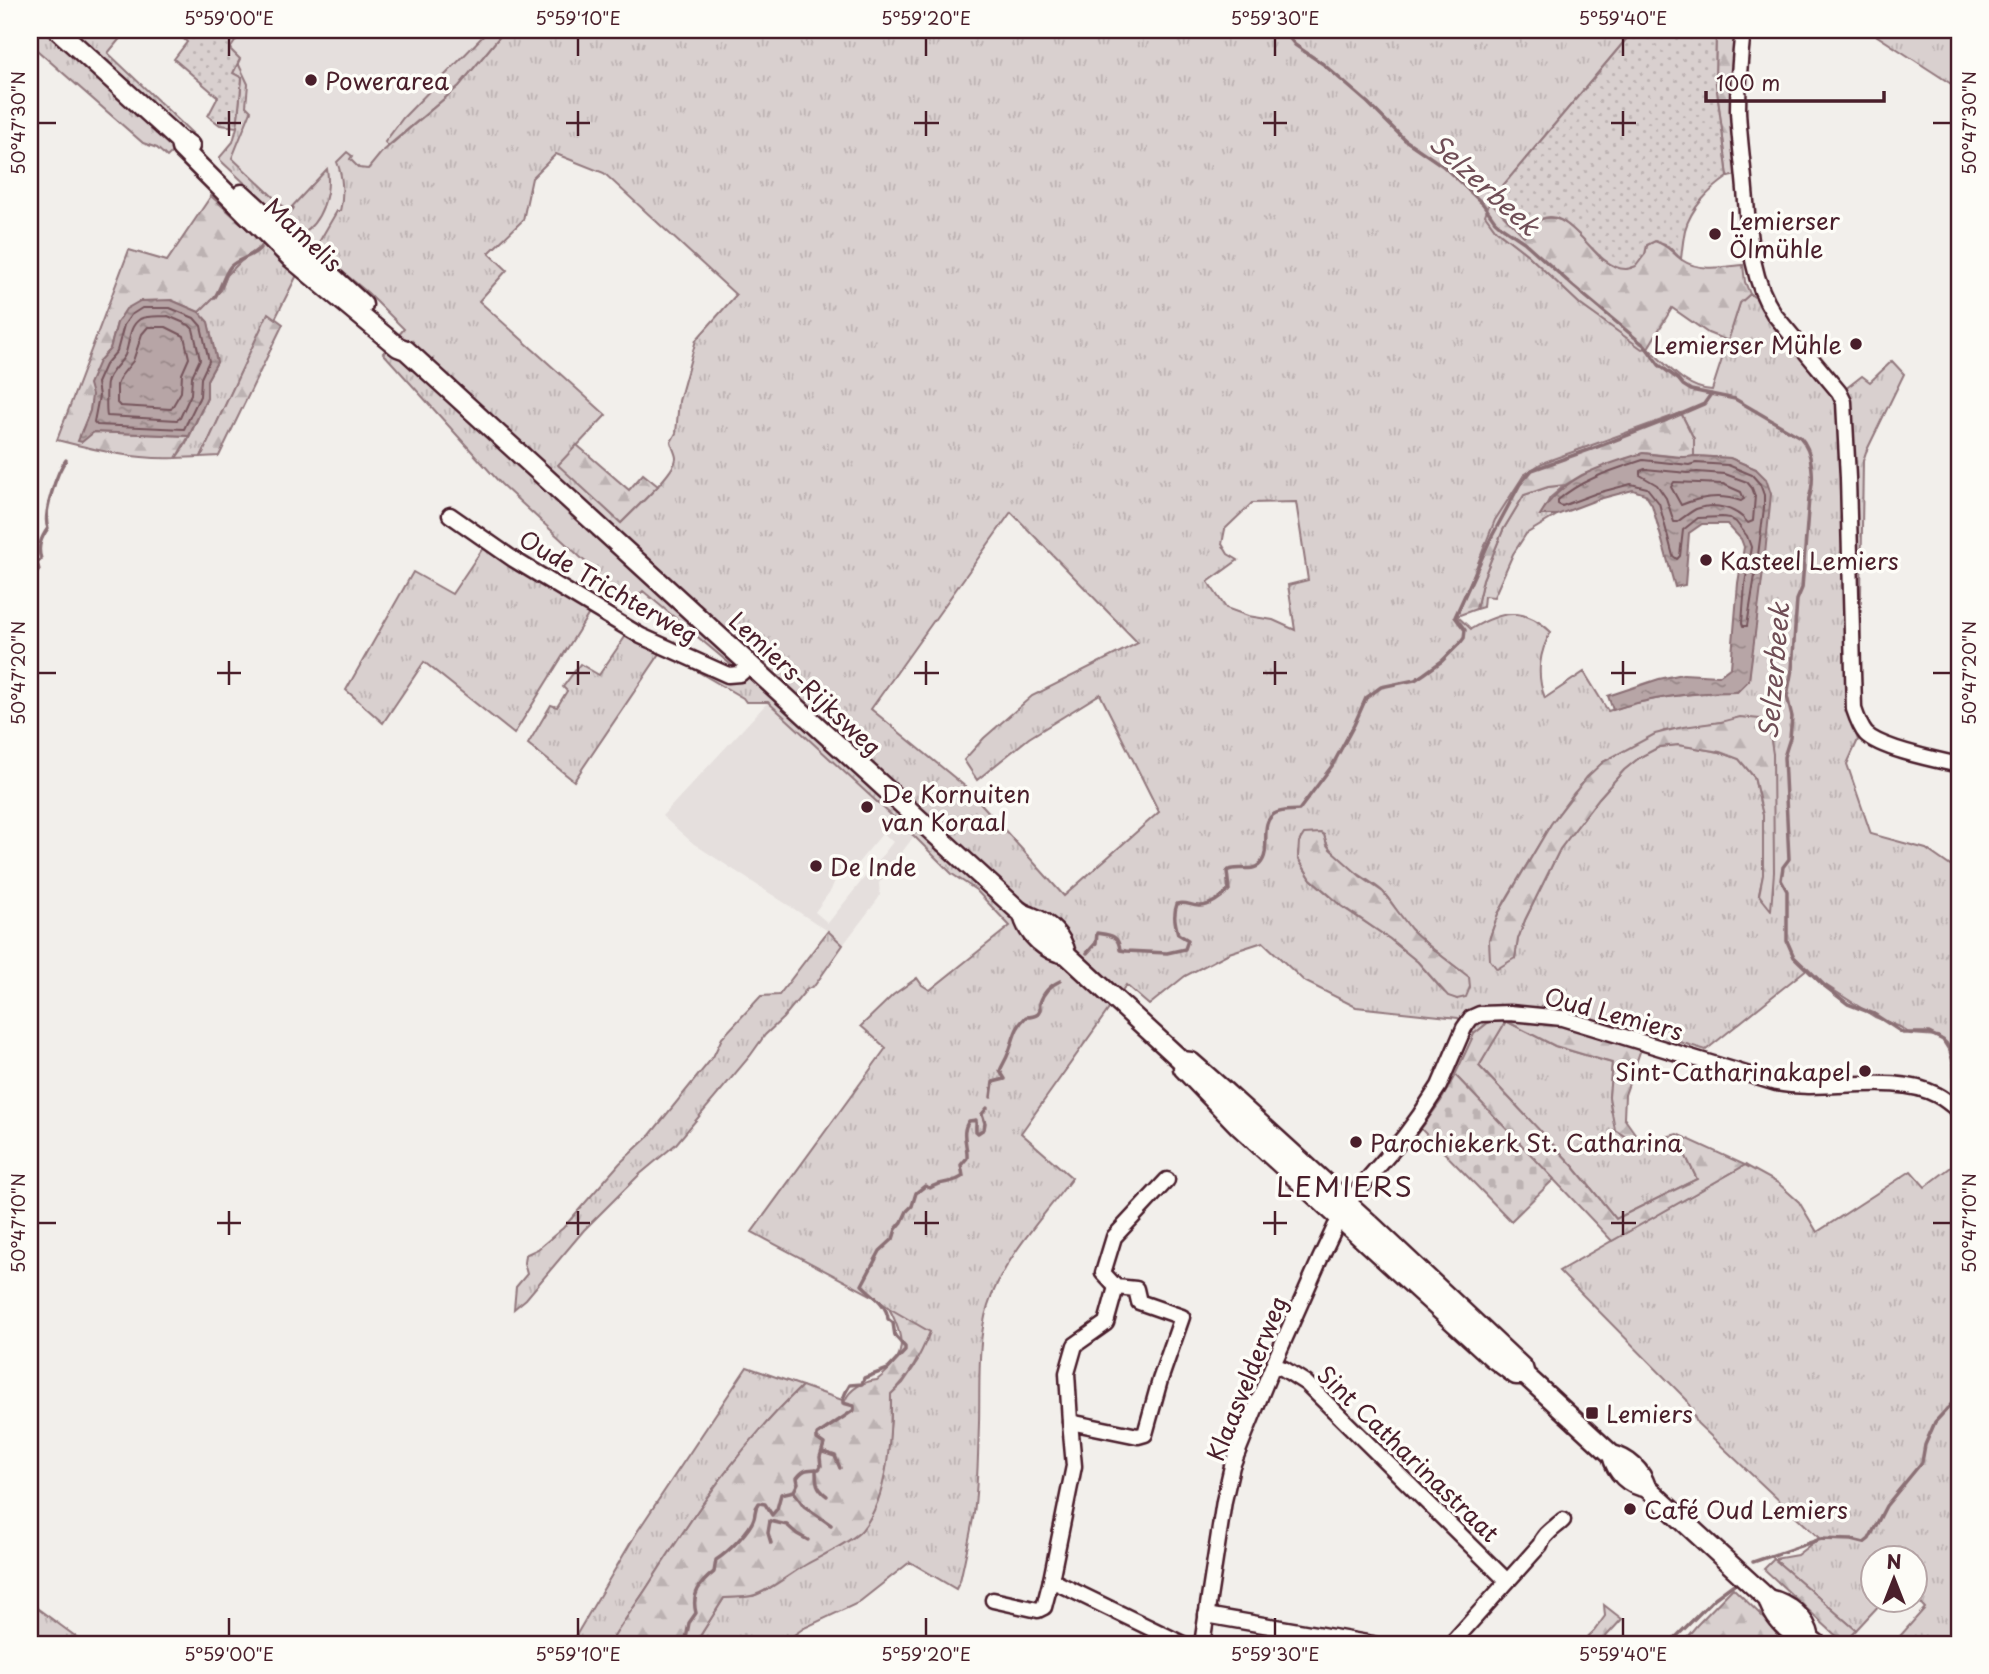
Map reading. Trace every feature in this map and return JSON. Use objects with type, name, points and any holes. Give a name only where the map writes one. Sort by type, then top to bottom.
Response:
[{"type":"main road","name":"Mamelis","points":[[58,30],[325,269],[556,487]]},
{"type":"main road","name":"Lemiers-Rijksweg","points":[[556,487],[1023,915],[1029,929],[1041,943],[1058,953],[1066,954],[1182,1061],[1191,1062],[1344,1211],[1523,1368],[1525,1376],[1612,1455],[1614,1466],[1623,1475],[1636,1486],[1646,1487],[1768,1599],[1777,1601],[1797,1614],[1814,1641]]},
{"type":"street","points":[[1743,30],[1738,112],[1750,243],[1758,282],[1774,314],[1839,392],[1844,402],[1854,709],[1865,733],[1876,742],[1959,765]]},
{"type":"street","name":"Oude Trichterweg","points":[[450,515],[513,559],[655,643],[728,675],[740,674],[750,665]]},
{"type":"street","name":"Oud Lemiers","points":[[1344,1211],[1420,1115],[1439,1086],[1467,1022],[1480,1014],[1526,1014],[1562,1018],[1785,1084],[1807,1087],[1895,1085],[1917,1088],[1936,1095],[1959,1111]]},
{"type":"street","points":[[1070,1422],[1138,1436],[1145,1434],[1182,1317],[1139,1302],[1136,1289],[1116,1287],[1103,1273],[1114,1237],[1167,1180]]},
{"type":"street","name":"Klaasvelderweg","points":[[1202,1644],[1232,1466],[1273,1365],[1344,1211]]},
{"type":"street","points":[[993,1600],[1038,1610],[1044,1607],[1046,1602],[1074,1466],[1067,1373],[1075,1345],[1106,1323],[1116,1287]]},
{"type":"street","name":"Sint Catharinastraat","points":[[1273,1365],[1306,1383],[1507,1581]]},
{"type":"street","points":[[1451,1644],[1540,1545],[1541,1540],[1563,1520]]},
{"type":"street","points":[[1051,1580],[1183,1644]]},
{"type":"street","points":[[1206,1615],[1373,1644]]},
{"type":"shaded area","points":[[244,30],[505,30],[325,257],[220,160],[235,142],[242,78],[229,49]]},
{"type":"shaded area","points":[[768,702],[914,836],[879,883],[878,899],[843,945],[828,931],[694,844],[662,816]],"holes":[[[883,833],[893,842],[828,923],[815,912],[836,878],[846,874],[857,864]]]},
{"type":"green space","points":[[30,30],[127,30],[108,53],[192,133],[167,157],[157,148],[143,143],[30,44]]},
{"type":"green space","points":[[175,30],[242,31],[230,49],[240,59],[233,73],[242,78],[237,127],[220,125],[208,116],[218,97],[174,59],[187,42]]},
{"type":"green space","points":[[489,30],[505,30],[459,86],[388,146],[385,142],[403,118]]},
{"type":"green space","points":[[505,30],[1476,30],[1482,35],[1487,30],[1634,30],[1490,201],[1486,215],[1496,230],[1528,255],[1581,305],[1642,348],[1648,348],[1685,381],[1703,389],[1712,390],[1740,303],[1750,294],[1757,299],[1771,320],[1832,391],[1839,404],[1849,715],[1858,740],[1847,764],[1871,834],[1926,849],[1959,872],[1959,1106],[1951,1096],[1955,1092],[1955,1069],[1947,1043],[1938,1036],[1910,1034],[1875,1017],[1824,984],[1808,968],[1706,1050],[1680,1042],[1641,1049],[1494,1018],[1474,1034],[1458,1018],[1356,1007],[1304,981],[1263,942],[1229,953],[1185,976],[1149,1005],[1126,985],[1021,1133],[1072,1178],[1004,1271],[984,1319],[975,1502],[964,1564],[956,1589],[910,1562],[858,1603],[804,1628],[781,1644],[695,1644],[724,1598],[753,1596],[767,1590],[877,1503],[886,1468],[891,1394],[903,1383],[918,1361],[889,1308],[871,1295],[752,1232],[886,1048],[861,1026],[893,995],[917,978],[930,990],[1010,926],[976,890],[952,874],[768,702],[746,702],[683,663],[703,668],[735,670],[643,591],[630,603],[613,589],[583,576],[591,567],[501,484],[383,353],[404,329],[368,293],[315,249],[337,211],[340,211],[342,186],[337,162],[347,152],[359,168],[368,169],[381,153],[459,86]],"holes":[[[556,154],[604,173],[736,295],[696,340],[679,401],[676,433],[671,442],[676,456],[674,464],[653,492],[621,523],[559,465],[606,415],[479,301],[507,270],[489,253],[523,220],[532,178]],[[1681,413],[1694,439],[1694,456],[1730,458],[1756,469],[1749,680],[1737,692],[1672,696],[1608,711],[1584,672],[1545,698],[1540,681],[1540,664],[1551,632],[1522,615],[1502,615],[1471,629],[1457,616],[1524,475]],[[1296,502],[1308,580],[1288,585],[1295,630],[1273,620],[1248,616],[1226,608],[1208,582],[1238,560],[1228,554],[1222,544],[1225,529],[1252,503]],[[1011,512],[1138,643],[1032,696],[984,738],[964,760],[977,780],[1029,738],[1100,694],[1159,812],[1064,896],[967,788],[871,709]],[[1721,722],[1773,754],[1773,892],[1759,895],[1763,875],[1763,815],[1754,777],[1739,759],[1720,752],[1678,745],[1659,747],[1624,770],[1560,849],[1525,920],[1515,958],[1489,940],[1498,914],[1551,824],[1574,793],[1603,762],[1664,731]],[[1324,835],[1333,853],[1340,860],[1381,890],[1417,935],[1461,971],[1457,999],[1444,992],[1418,962],[1390,939],[1341,906],[1311,879],[1300,862],[1298,853],[1301,838]]]},
{"type":"green space","points":[[1634,30],[1716,30],[1715,76],[1728,177],[1696,207],[1685,230],[1681,259],[1668,246],[1655,241],[1647,245],[1645,254],[1636,266],[1626,269],[1614,266],[1602,258],[1570,226],[1559,219],[1547,217],[1535,223],[1524,236],[1490,201]]},
{"type":"green space","points":[[1716,30],[1737,30],[1733,109],[1737,175],[1728,177],[1715,76]]},
{"type":"green space","points":[[1868,30],[1959,30],[1959,89]]},
{"type":"green space","points":[[238,63],[248,84],[246,106],[251,111],[232,158],[288,211],[327,169],[328,187],[323,206],[314,223],[300,235],[220,160],[233,142],[237,127],[242,78],[233,73]]},
{"type":"green space","points":[[211,196],[264,244],[227,275],[221,290],[199,312],[171,300],[117,323],[110,349],[99,361],[90,411],[80,435],[93,432],[189,436],[176,458],[131,456],[57,440],[129,250],[167,261]]},
{"type":"green space","points":[[1490,201],[1523,235],[1535,223],[1545,218],[1563,222],[1581,236],[1603,260],[1645,254],[1647,245],[1655,241],[1682,260],[1696,266],[1712,268],[1743,265],[1750,294],[1740,303],[1728,341],[1708,333],[1672,308],[1648,348],[1642,349],[1581,305],[1528,255],[1496,230],[1485,215]]},
{"type":"green space","points":[[264,244],[297,275],[275,319],[268,314],[201,457],[176,458],[186,444],[207,398],[207,380],[217,362],[208,323],[199,312],[221,290],[227,275]]},
{"type":"green space","points":[[268,313],[283,324],[219,456],[201,457]]},
{"type":"green space","points":[[1892,361],[1904,374],[1863,461],[1860,663],[1856,661],[1855,588],[1859,572],[1855,557],[1852,406],[1844,390],[1862,376],[1870,382]]},
{"type":"green space","points":[[1681,413],[1694,439],[1694,456],[1690,458],[1643,453],[1582,475],[1565,485],[1524,495],[1503,530],[1483,579],[1476,609],[1457,616],[1495,520],[1524,475],[1542,463]]},
{"type":"green space","points":[[577,445],[629,490],[643,474],[658,486],[621,523],[558,465]]},
{"type":"green space","points":[[1565,485],[1550,498],[1541,515],[1557,515],[1526,534],[1513,554],[1494,597],[1484,596],[1483,607],[1476,609],[1483,579],[1503,530],[1524,495]]},
{"type":"green space","points":[[485,545],[590,612],[514,734],[424,662],[383,723],[346,690],[413,572],[452,594]]},
{"type":"green space","points":[[627,634],[661,652],[574,781],[528,744],[551,705],[557,707],[567,691],[563,687],[580,664],[599,675]]},
{"type":"green space","points":[[1740,717],[1760,719],[1770,735],[1773,754],[1774,872],[1771,910],[1759,895],[1763,875],[1763,815],[1754,777],[1739,759],[1720,752],[1678,745],[1659,747],[1624,770],[1560,849],[1525,920],[1515,958],[1497,969],[1490,960],[1489,940],[1498,914],[1551,824],[1587,777],[1603,762],[1655,734]]},
{"type":"green space","points":[[1321,833],[1330,849],[1383,892],[1411,929],[1469,977],[1470,987],[1466,997],[1457,999],[1448,996],[1418,962],[1342,906],[1311,879],[1298,858],[1299,842],[1304,834]]},
{"type":"green space","points":[[828,931],[843,945],[815,985],[806,990],[765,1035],[676,1144],[639,1175],[584,1230],[526,1299],[514,1309],[516,1287],[527,1274],[525,1255],[538,1249],[563,1228],[620,1163],[650,1135],[713,1057],[722,1038],[761,996],[779,995]]},
{"type":"green space","points":[[1494,1018],[1543,1022],[1641,1049],[1625,1095],[1624,1118],[1636,1135],[1654,1140],[1677,1134],[1745,1165],[1612,1241],[1455,1075],[1474,1034]],"holes":[[[1506,1021],[1555,1046],[1612,1063],[1609,1097],[1615,1130],[1647,1150],[1680,1144],[1697,1179],[1616,1219],[1573,1166],[1479,1066]]]},
{"type":"green space","points":[[1506,1021],[1555,1046],[1612,1063],[1609,1097],[1611,1111],[1647,1150],[1680,1144],[1697,1179],[1616,1219],[1573,1166],[1479,1066]]},
{"type":"green space","points":[[1455,1075],[1554,1179],[1511,1221],[1421,1129]]},
{"type":"green space","points":[[1959,1161],[1959,1644],[1893,1644],[1920,1614],[1930,1614],[1930,1544],[1860,1544],[1860,1614],[1871,1614],[1856,1630],[1774,1559],[1797,1555],[1819,1538],[1697,1423],[1687,1400],[1559,1271],[1745,1165],[1778,1183],[1799,1202],[1817,1232],[1911,1171],[1925,1187]]},
{"type":"green space","points":[[889,1308],[930,1332],[914,1365],[891,1394],[887,1465],[878,1501],[862,1530],[764,1591],[748,1597],[724,1598],[695,1644],[610,1644],[719,1481],[758,1433],[802,1386],[845,1401],[853,1389],[877,1380],[894,1364],[901,1348],[901,1339]]},
{"type":"green space","points":[[747,1367],[802,1386],[758,1433],[719,1481],[610,1644],[571,1644],[637,1532]]},
{"type":"green space","points":[[1774,1559],[1856,1630],[1844,1643],[1764,1569]]},
{"type":"green space","points":[[1733,1588],[1791,1644],[1681,1644]]},
{"type":"green space","points":[[30,1603],[86,1644],[30,1644]]},
{"type":"green space","points":[[1604,1605],[1622,1619],[1599,1644],[1580,1644],[1605,1616]]},
{"type":"water","points":[[171,300],[199,312],[208,322],[217,362],[207,380],[207,398],[189,436],[94,432],[82,442],[78,441],[90,411],[92,395],[89,384],[99,361],[110,349],[117,323],[126,309],[140,301]]},
{"type":"water","points":[[1643,453],[1730,458],[1756,469],[1766,479],[1771,494],[1764,564],[1749,680],[1737,692],[1674,696],[1613,710],[1608,696],[1683,674],[1719,676],[1731,667],[1744,547],[1741,539],[1727,524],[1702,524],[1689,533],[1685,585],[1675,587],[1652,505],[1645,494],[1633,490],[1557,515],[1540,515],[1560,490],[1572,481],[1599,468]]},
{"type":"waterway","name":"Selzerbeek","points":[[1283,30],[1295,45],[1323,64],[1405,140],[1443,166],[1483,204],[1495,221],[1524,242],[1645,346],[1659,365],[1683,385],[1691,390],[1735,399],[1800,437],[1804,443],[1812,466],[1812,483],[1802,588],[1797,600],[1792,669],[1787,696],[1792,717],[1790,738],[1784,757],[1789,859],[1783,867],[1781,880],[1787,891],[1787,941],[1794,957],[1848,1004],[1874,1014],[1903,1033],[1929,1033],[1943,1040],[1954,1065],[1955,1095],[1959,1099]]},
{"type":"waterway","points":[[286,217],[293,208]]},
{"type":"waterway","points":[[215,297],[231,266],[260,248]]},
{"type":"waterway","points":[[1087,953],[1096,943],[1097,933],[1116,939],[1120,950],[1167,953],[1185,949],[1188,940],[1178,934],[1175,923],[1177,904],[1203,906],[1211,903],[1229,890],[1227,871],[1257,867],[1264,858],[1266,829],[1270,817],[1279,812],[1299,810],[1332,766],[1366,698],[1381,687],[1415,680],[1442,661],[1464,638],[1465,630],[1455,617],[1491,538],[1520,484],[1532,470],[1667,420],[1704,404],[1711,394]]},
{"type":"waterway","points":[[30,595],[34,576],[39,570],[37,563],[41,559],[40,543],[48,528],[47,514],[51,494],[66,460]]},
{"type":"waterway","points":[[991,1097],[993,1082],[1005,1079],[1000,1071],[1019,1025],[1026,1017],[1038,1014],[1043,996],[1060,981]]},
{"type":"waterway","points":[[685,1644],[689,1623],[696,1613],[696,1595],[701,1585],[714,1572],[716,1560],[748,1529],[759,1503],[765,1504],[772,1515],[777,1509],[781,1494],[794,1491],[797,1478],[802,1473],[819,1469],[824,1444],[817,1439],[817,1435],[854,1410],[854,1406],[843,1403],[850,1385],[862,1384],[864,1378],[888,1369],[905,1351],[905,1347],[895,1336],[893,1323],[888,1319],[885,1309],[862,1285],[880,1251],[893,1239],[896,1229],[912,1206],[916,1193],[925,1186],[930,1188],[963,1176],[961,1165],[967,1158],[966,1125],[969,1121],[976,1120],[976,1131],[978,1133],[984,1129],[982,1114],[987,1108]]},
{"type":"waterway","points":[[1753,1562],[1821,1539],[1864,1543],[1869,1539],[1886,1506],[1922,1462],[1925,1445],[1935,1422],[1959,1396]]},
{"type":"waterway","points":[[823,1452],[835,1456],[840,1468]]},
{"type":"waterway","points":[[816,1469],[817,1484],[827,1496]]},
{"type":"waterway","points":[[794,1492],[804,1506],[831,1525]]},
{"type":"waterway","points":[[770,1521],[787,1525],[808,1540]]},
{"type":"waterway","points":[[770,1521],[768,1533],[771,1543]]},
{"type":"waterway","points":[[1669,1644],[1715,1598],[1734,1584]]},
{"type":"place","name":"Powerarea","points":[[311,80]]},
{"type":"place","name":"Lemierser Ölmühle","points":[[1715,234]]},
{"type":"place","name":"Lemierser Mühle","points":[[1856,344]]},
{"type":"place","name":"Kasteel Lemiers","points":[[1706,560]]},
{"type":"place","name":"De Kornuiten van Koraal","points":[[867,807]]},
{"type":"place","name":"De Inde","points":[[816,866]]},
{"type":"place","name":"Sint-Catharinakapel","points":[[1865,1071]]},
{"type":"place","name":"Parochiekerk St. Catharina","points":[[1356,1142]]},
{"type":"place","name":"Lemiers","points":[[1592,1413]]},
{"type":"place","name":"Café Oud Lemiers","points":[[1630,1509]]},
{"type":"district","name":"LEMIERS","points":[[1345,1185]]}]
